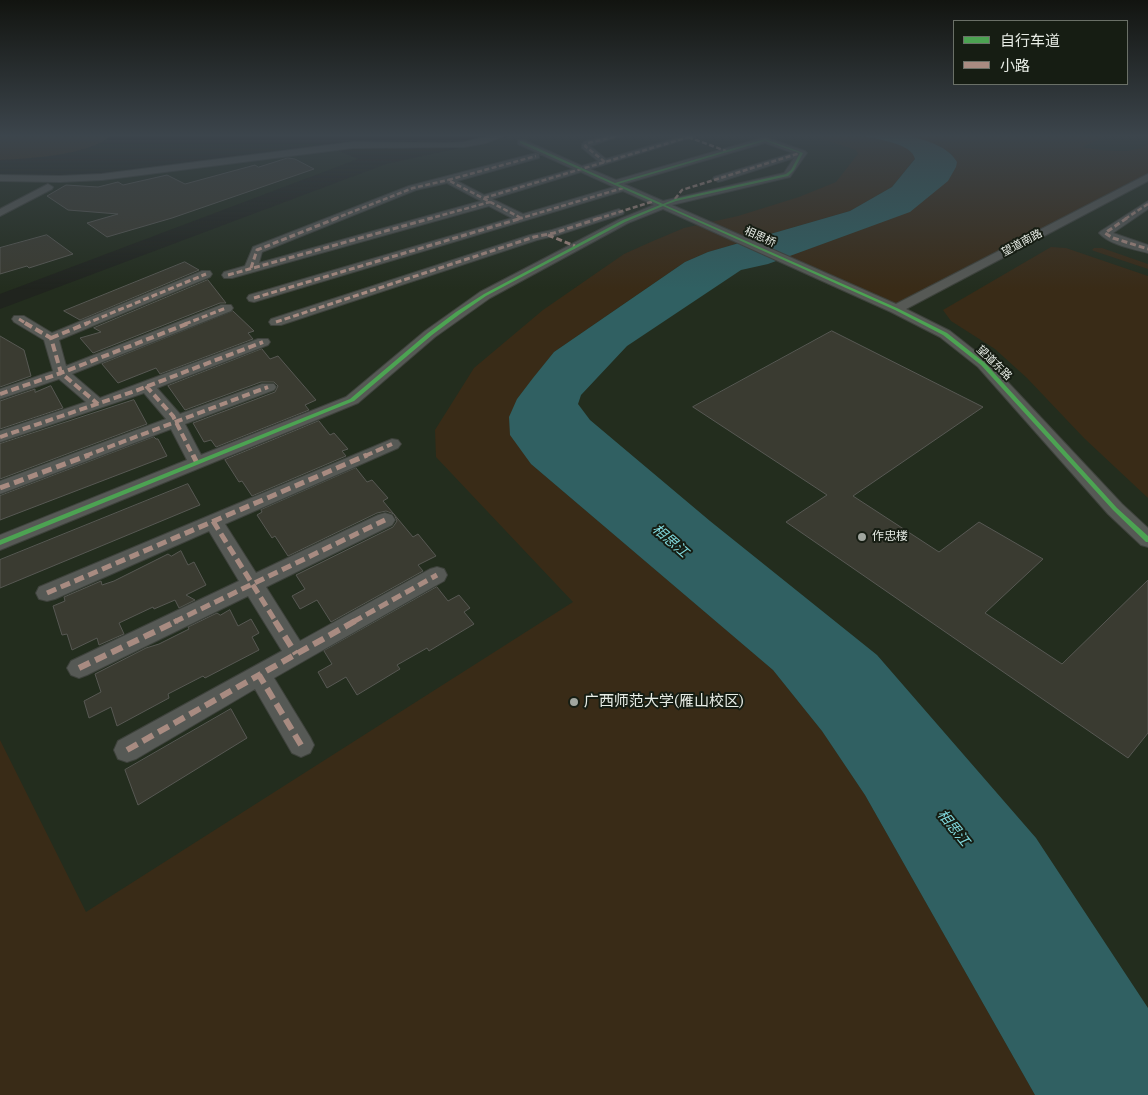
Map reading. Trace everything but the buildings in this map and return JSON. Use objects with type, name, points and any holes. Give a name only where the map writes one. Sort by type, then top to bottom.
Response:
[{"type":"street","points":[[0,213],[48,187]]},
{"type":"street","points":[[251,268],[256,250],[417,187]]},
{"type":"street","points":[[462,187],[521,218]]},
{"type":"street","points":[[228,275],[487,200],[525,187]]},
{"type":"street","points":[[254,298],[521,218],[615,187]]},
{"type":"street","name":"相思桥","points":[[621,187],[783,258]]},
{"type":"street","points":[[675,200],[682,190],[691,187]]},
{"type":"street","points":[[276,322],[547,234],[657,203],[733,187]]},
{"type":"street","name":"望道南路","points":[[896,309],[1129,187]]},
{"type":"street","points":[[0,543],[352,400],[430,334],[458,313],[575,246],[657,203]]},
{"type":"street","points":[[1148,204],[1105,233],[1113,238],[1148,249]]},
{"type":"street","points":[[547,234],[575,246]]},
{"type":"street","name":"望道东路","points":[[783,258],[896,309],[945,334],[983,364],[1115,509],[1148,540]]},
{"type":"street","points":[[51,338],[206,274]]},
{"type":"street","points":[[0,394],[61,373],[226,308]]},
{"type":"street","points":[[19,319],[51,338],[61,373],[98,404]]},
{"type":"street","points":[[0,437],[98,404],[263,342]]},
{"type":"street","points":[[146,386],[176,422],[197,463]]},
{"type":"street","points":[[0,488],[268,387]]},
{"type":"street","points":[[46,593],[392,444]]},
{"type":"street","points":[[79,668],[385,520]]},
{"type":"street","points":[[213,521],[296,654]]},
{"type":"street","points":[[127,750],[437,575]]},
{"type":"street","points":[[259,675],[301,745]]},
{"type":"shaded area","points":[[0,187],[283,187],[0,294]]},
{"type":"shaded area","name":"广西师范大学(雁山校区)","points":[[325,187],[1148,187],[1148,1095],[0,1095],[0,309]]},
{"type":"shaded area","points":[[823,187],[892,187],[850,211],[708,252],[685,262],[554,352],[517,399],[531,464],[773,670],[822,731],[865,795],[1035,1095],[0,1095],[0,740],[86,912],[573,602],[436,457],[435,430],[474,368],[543,310],[624,254],[684,228],[738,216],[799,197]]},
{"type":"shaded area","points":[[910,187],[1129,187],[896,309],[783,258],[844,236]]},
{"type":"shaded area","points":[[1051,247],[1066,248],[1148,276],[1148,498],[1084,438],[1027,378],[995,349],[951,321],[943,310]]},
{"type":"shaded area","points":[[1094,248],[1102,248],[1148,264],[1148,269],[1092,250]]},
{"type":"water","name":"相思江","points":[[892,187],[941,187],[910,212],[768,264],[741,270],[627,346],[581,395],[578,404],[590,420],[710,521],[877,655],[1036,838],[1148,1008],[1148,1095],[1035,1095],[865,795],[822,731],[773,670],[531,464],[510,435],[509,417],[517,399],[554,352],[685,262],[708,252],[850,211]]},
{"type":"marked path","points":[[251,268],[257,250],[417,187]]},
{"type":"marked path","points":[[462,187],[521,218]]},
{"type":"marked path","points":[[484,198],[521,187]]},
{"type":"marked path","points":[[675,199],[682,190],[691,187]]},
{"type":"marked path","points":[[254,298],[623,188]]},
{"type":"marked path","points":[[276,322],[534,237],[554,233],[654,201]]},
{"type":"marked path","points":[[228,275],[490,202]]},
{"type":"marked path","points":[[1148,204],[1105,233],[1113,238],[1148,249]]},
{"type":"marked path","points":[[548,235],[575,246]]},
{"type":"marked path","points":[[51,338],[206,274]]},
{"type":"marked path","points":[[0,394],[61,373],[226,308]]},
{"type":"marked path","points":[[19,319],[51,338],[61,373],[98,404]]},
{"type":"marked path","points":[[0,437],[135,391],[263,342]]},
{"type":"marked path","points":[[146,386],[173,416],[197,463]]},
{"type":"marked path","points":[[0,488],[268,387]]},
{"type":"marked path","points":[[47,593],[392,444]]},
{"type":"marked path","points":[[79,668],[385,520]]},
{"type":"marked path","points":[[213,521],[296,654]]},
{"type":"marked path","points":[[301,745],[259,675],[437,575]]},
{"type":"marked path","points":[[127,750],[259,675]]},
{"type":"cycle path","points":[[622,187],[896,309],[945,334],[983,364],[1115,509],[1148,540]]},
{"type":"cycle path","points":[[0,543],[352,400],[430,334],[485,295],[624,221],[675,200],[733,187]]},
{"type":"place","name":"作忠楼","points":[[862,537]]},
{"type":"place","name":"广西师范大学(雁山校区)","points":[[574,702]]}]
